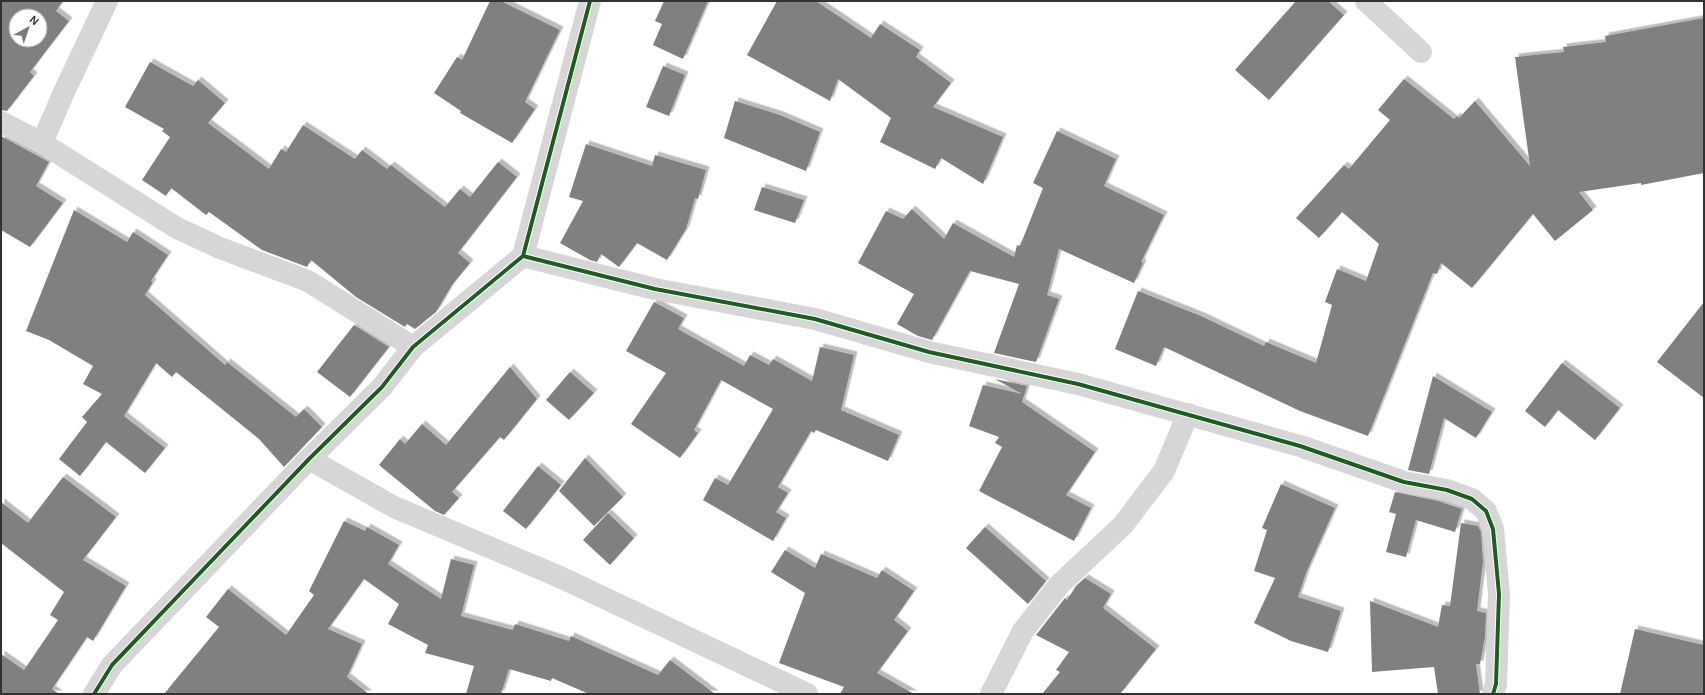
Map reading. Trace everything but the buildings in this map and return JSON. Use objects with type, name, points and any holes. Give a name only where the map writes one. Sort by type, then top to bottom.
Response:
[{"type":"street","points":[[42,143],[64,92],[107,1]]},
{"type":"street","points":[[94,694],[112,665],[309,459],[382,387],[413,347],[523,256],[590,1]]},
{"type":"street","points":[[1366,1],[1421,52]]},
{"type":"street","points":[[1,122],[42,143],[177,228],[220,248],[308,280],[413,347]]},
{"type":"street","points":[[523,256],[655,290],[815,318],[929,352],[1078,384],[1300,446],[1404,482],[1447,490],[1472,499],[1486,511],[1493,529],[1499,594],[1496,684],[1493,694]]},
{"type":"street","points":[[990,694],[1023,632],[1041,608],[1060,585],[1122,525],[1164,471],[1188,414]]},
{"type":"street","points":[[309,459],[394,507],[560,577],[807,694]]},
{"type":"cycle path","points":[[94,694],[112,665],[309,459],[382,387],[413,347],[523,256],[590,1]]},
{"type":"cycle path","points":[[523,256],[655,289],[815,319],[929,352],[1078,384],[1300,446],[1404,482],[1447,490],[1472,499],[1486,511],[1493,529],[1499,594],[1496,684],[1493,694]]}]
